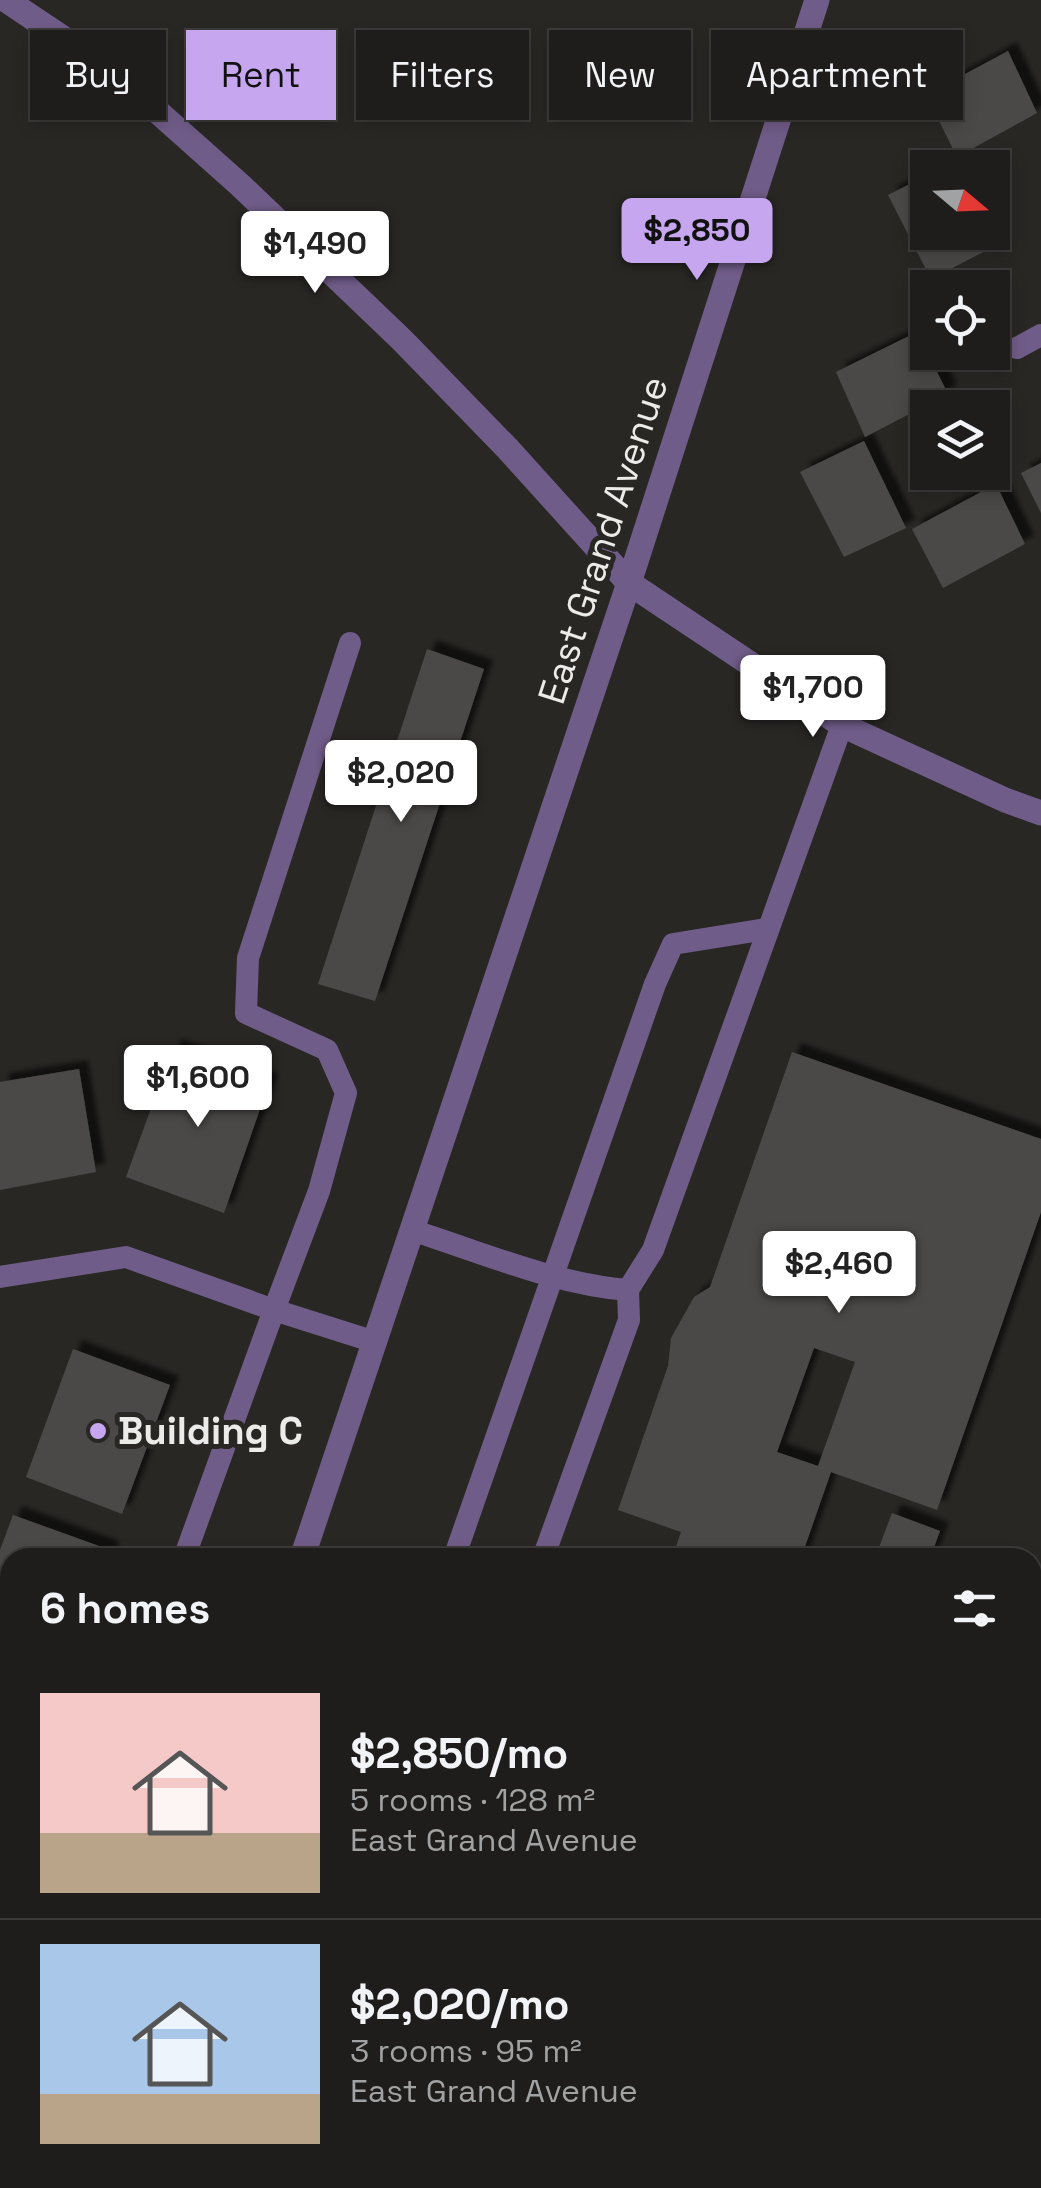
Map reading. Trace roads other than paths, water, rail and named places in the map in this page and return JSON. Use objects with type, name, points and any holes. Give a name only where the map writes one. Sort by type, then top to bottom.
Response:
[{"type":"street","points":[[6,0],[112,71],[240,185],[402,340],[630,582],[842,726],[1041,813]]},
{"type":"street","name":"East Grand Avenue","points":[[305,1548],[630,582],[817,0]]},
{"type":"lane","points":[[1017,348],[1041,335]]},
{"type":"lane","points":[[188,1548],[319,1191],[346,1093],[326,1050],[246,1013],[248,958],[350,643]]},
{"type":"lane","points":[[547,1548],[628,1320],[628,1290],[654,1250],[842,726]]},
{"type":"lane","points":[[457,1548],[655,984],[673,944],[767,928]]},
{"type":"lane","points":[[411,1230],[598,1288],[628,1290]]},
{"type":"lane","points":[[0,1277],[126,1258],[376,1342]]},
{"type":"place","name":"Building C","points":[[98,1431]]}]
